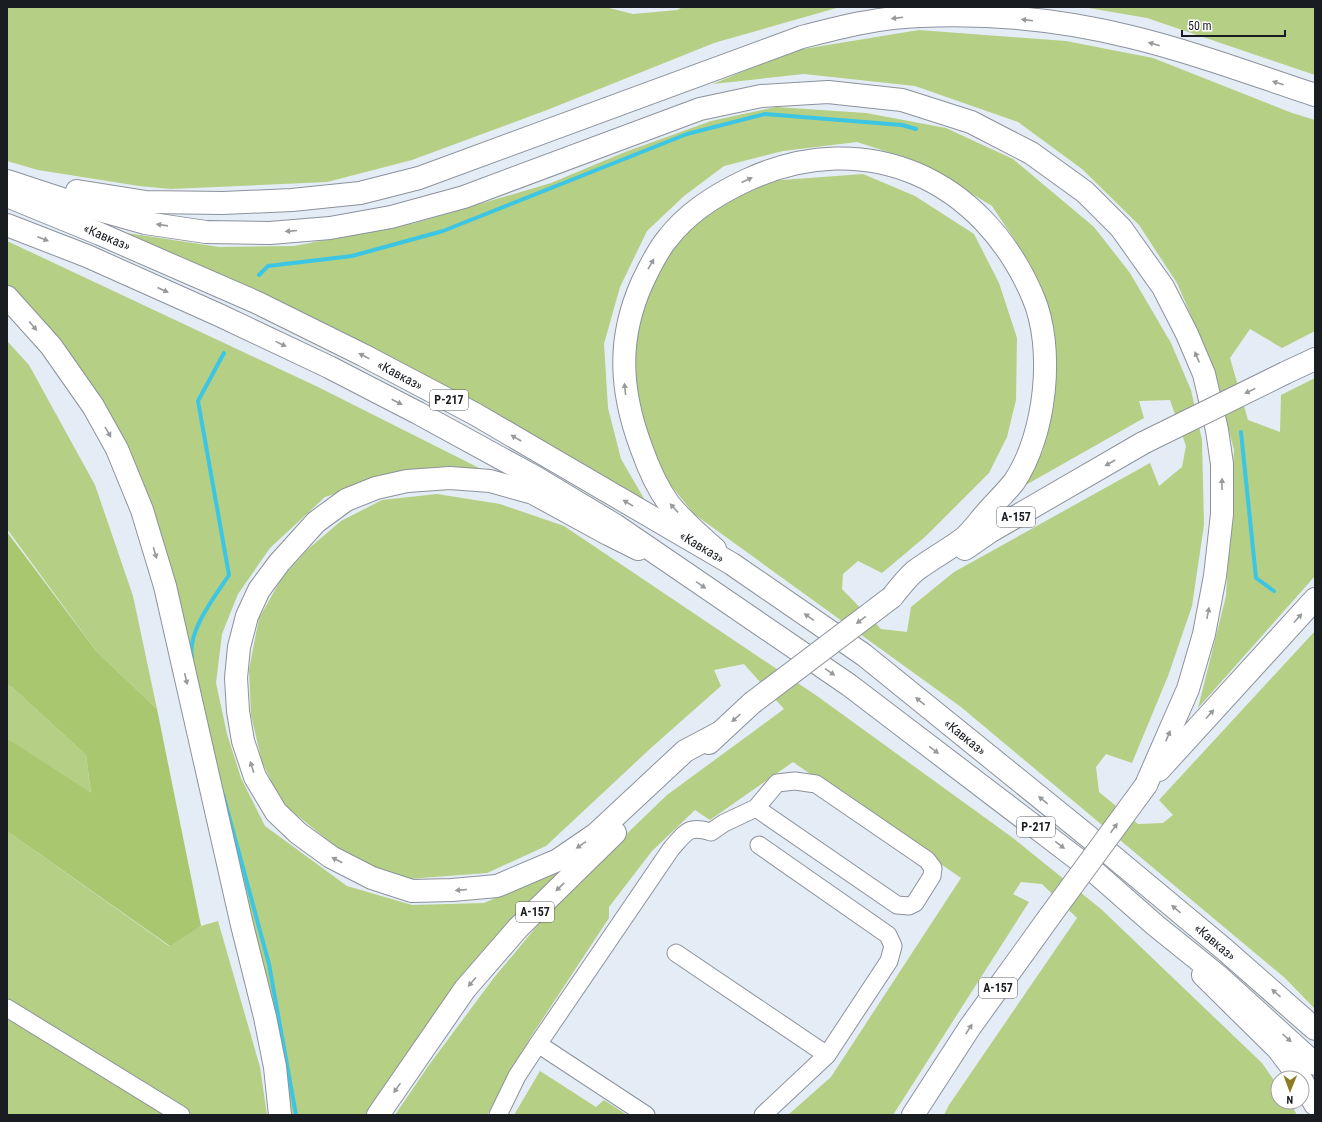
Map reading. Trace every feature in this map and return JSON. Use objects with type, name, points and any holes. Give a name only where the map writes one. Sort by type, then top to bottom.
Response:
[{"type":"main road","points":[[7,172],[81,192],[146,202],[223,203],[284,200],[360,193],[419,178],[802,37],[859,23],[919,16],[986,15],[1064,25],[1130,37],[1194,55],[1315,95]]},
{"type":"main road","points":[[7,181],[74,203],[144,223],[206,232],[270,233],[330,228],[391,217],[464,197],[700,110],[761,96],[828,92],[902,100],[970,122],[1031,153],[1085,192],[1121,228],[1163,287],[1187,334],[1204,374],[1217,430],[1222,464],[1222,514],[1215,576],[1204,634],[1188,689],[1146,784]]},
{"type":"main road","points":[[732,564],[695,531],[669,504],[651,473],[635,433],[625,392],[623,353],[633,304],[649,267],[668,238],[694,212],[726,190],[760,174],[799,162],[835,157],[884,162],[927,179],[966,203],[995,234],[1022,272],[1036,303],[1045,347],[1043,393],[1037,424],[1027,456],[1014,481],[965,537],[914,572],[892,597]]},
{"type":"main road","name":"«Кавказ»","points":[[7,196],[100,234],[258,303],[363,355],[475,414],[732,564],[864,655],[1110,854],[1224,949],[1315,1028]]},
{"type":"main road","name":"«Кавказ»","points":[[7,225],[87,256],[219,315],[329,367],[418,413],[535,477],[615,525],[669,564],[850,685],[1097,874],[1155,925],[1217,975],[1315,1064]]},
{"type":"main road","points":[[7,297],[51,346],[93,406],[118,449],[142,510],[164,586],[242,925],[265,1017],[275,1067],[280,1115]]},
{"type":"main road","name":"А-157","points":[[378,1115],[465,989],[518,928],[752,702],[892,597],[991,532],[1143,443],[1315,359]]},
{"type":"main road","points":[[669,564],[608,534],[533,493],[490,481],[450,478],[407,481],[376,488],[346,500],[316,522],[279,563],[259,590],[246,616],[239,647],[236,678],[238,711],[243,741],[255,777],[276,812],[298,833],[331,857],[372,878],[412,891],[452,890],[497,886],[558,860],[596,834],[685,751],[719,733]]},
{"type":"main road","name":"А-157","points":[[913,1115],[970,1027],[1146,784],[1315,599]]},
{"type":"main road","points":[[1155,925],[1278,1049],[1294,1070]]},
{"type":"main road","points":[[930,1115],[948,1062]]},
{"type":"main road","points":[[1310,1095],[1315,1104]]},
{"type":"lane","points":[[498,1115],[517,1076],[538,1044],[671,849],[687,830],[697,828],[711,832],[724,823],[756,808],[777,783],[795,781],[816,784],[928,860],[933,868],[932,876],[914,903],[909,906],[897,905],[756,808]]},
{"type":"lane","points":[[759,845],[888,935],[893,946],[889,961],[827,1055],[763,1115]]},
{"type":"lane","points":[[676,953],[827,1055]]},
{"type":"lane","points":[[7,1008],[181,1115]]},
{"type":"lane","points":[[538,1044],[646,1115]]},
{"type":"green space","points":[[7,7],[605,7],[633,14],[677,10],[683,7],[840,7],[714,43],[547,110],[412,160],[327,182],[171,189],[139,186],[38,170],[7,161]]},
{"type":"green space","points":[[1083,7],[1315,7],[1315,75],[1147,18]]},
{"type":"green space","points":[[919,30],[1066,41],[1153,58],[1292,113],[1315,120],[1315,331],[1282,348],[1250,329],[1230,358],[1248,420],[1280,432],[1281,395],[1315,378],[1315,576],[1198,708],[1226,596],[1234,450],[1211,362],[1177,283],[1139,225],[1082,169],[1018,122],[915,86],[804,74],[713,84],[791,51]]},
{"type":"green space","points":[[776,107],[866,113],[946,128],[1013,159],[1094,227],[1130,273],[1171,343],[1191,390],[1202,440],[1204,525],[1192,606],[1168,676],[1132,763],[1106,754],[1096,767],[1099,792],[1138,824],[1163,823],[1173,815],[1159,800],[1315,631],[1315,1009],[1285,978],[961,707],[694,514],[661,473],[633,413],[628,357],[640,299],[668,246],[715,207],[768,181],[863,174],[915,196],[974,234],[999,283],[1017,338],[1016,400],[1007,437],[989,473],[926,536],[882,573],[858,561],[843,574],[842,589],[881,629],[907,632],[911,607],[954,572],[1150,463],[1159,486],[1182,467],[1186,446],[1170,400],[1139,401],[1144,418],[1015,491],[1043,451],[1051,393],[1051,320],[1022,251],[992,206],[919,162],[857,142],[783,151],[724,166],[684,196],[647,231],[620,287],[604,344],[608,408],[621,459],[646,502],[352,339],[127,233],[219,247],[294,246],[415,223],[551,183],[625,152],[711,121]]},
{"type":"green space","points":[[7,241],[318,387],[489,473],[388,477],[325,497],[270,548],[238,594],[222,634],[216,683],[227,734],[241,778],[265,826],[347,886],[412,905],[484,903],[554,872],[559,876],[368,1115],[288,1115],[152,514],[7,288]]},
{"type":"green space","points":[[7,341],[29,365],[95,485],[133,596],[157,709],[97,652],[7,529]]},
{"type":"green space","points":[[437,494],[500,504],[564,526],[817,696],[1013,838],[1101,909],[1262,1063],[1270,1074],[1270,1110],[1294,1110],[1297,1115],[944,1115],[949,1105],[1077,918],[1042,884],[1021,882],[1013,894],[1029,902],[893,1115],[788,1115],[831,1077],[961,878],[793,762],[710,820],[695,810],[652,851],[609,907],[609,918],[530,1038],[487,1115],[395,1115],[429,1065],[493,979],[562,896],[667,795],[784,709],[744,664],[714,670],[721,686],[652,747],[546,846],[487,873],[408,879],[351,859],[282,803],[262,762],[251,715],[249,670],[259,618],[282,578],[307,550],[341,521],[382,500]]},
{"type":"green space","points":[[7,532],[97,652],[157,709],[201,926],[170,946],[7,831],[7,738],[91,793],[86,755],[12,687],[7,685]]},
{"type":"green space","points":[[7,685],[12,687],[86,755],[91,794],[7,738]]},
{"type":"green space","points":[[7,831],[169,946],[201,926],[218,921],[260,1067],[267,1115],[7,1115]]},
{"type":"green space","points":[[540,1071],[596,1107],[604,1100],[627,1115],[514,1115]]},
{"type":"waterway","points":[[259,275],[268,266],[352,256],[443,231],[687,134],[765,114],[902,125],[916,129]]},
{"type":"waterway","points":[[192,657],[194,636],[198,625],[210,603],[229,575],[198,401],[224,353]]},
{"type":"waterway","points":[[1241,432],[1256,578],[1274,591]]},
{"type":"waterway","points":[[223,794],[269,964],[296,1115]]}]
